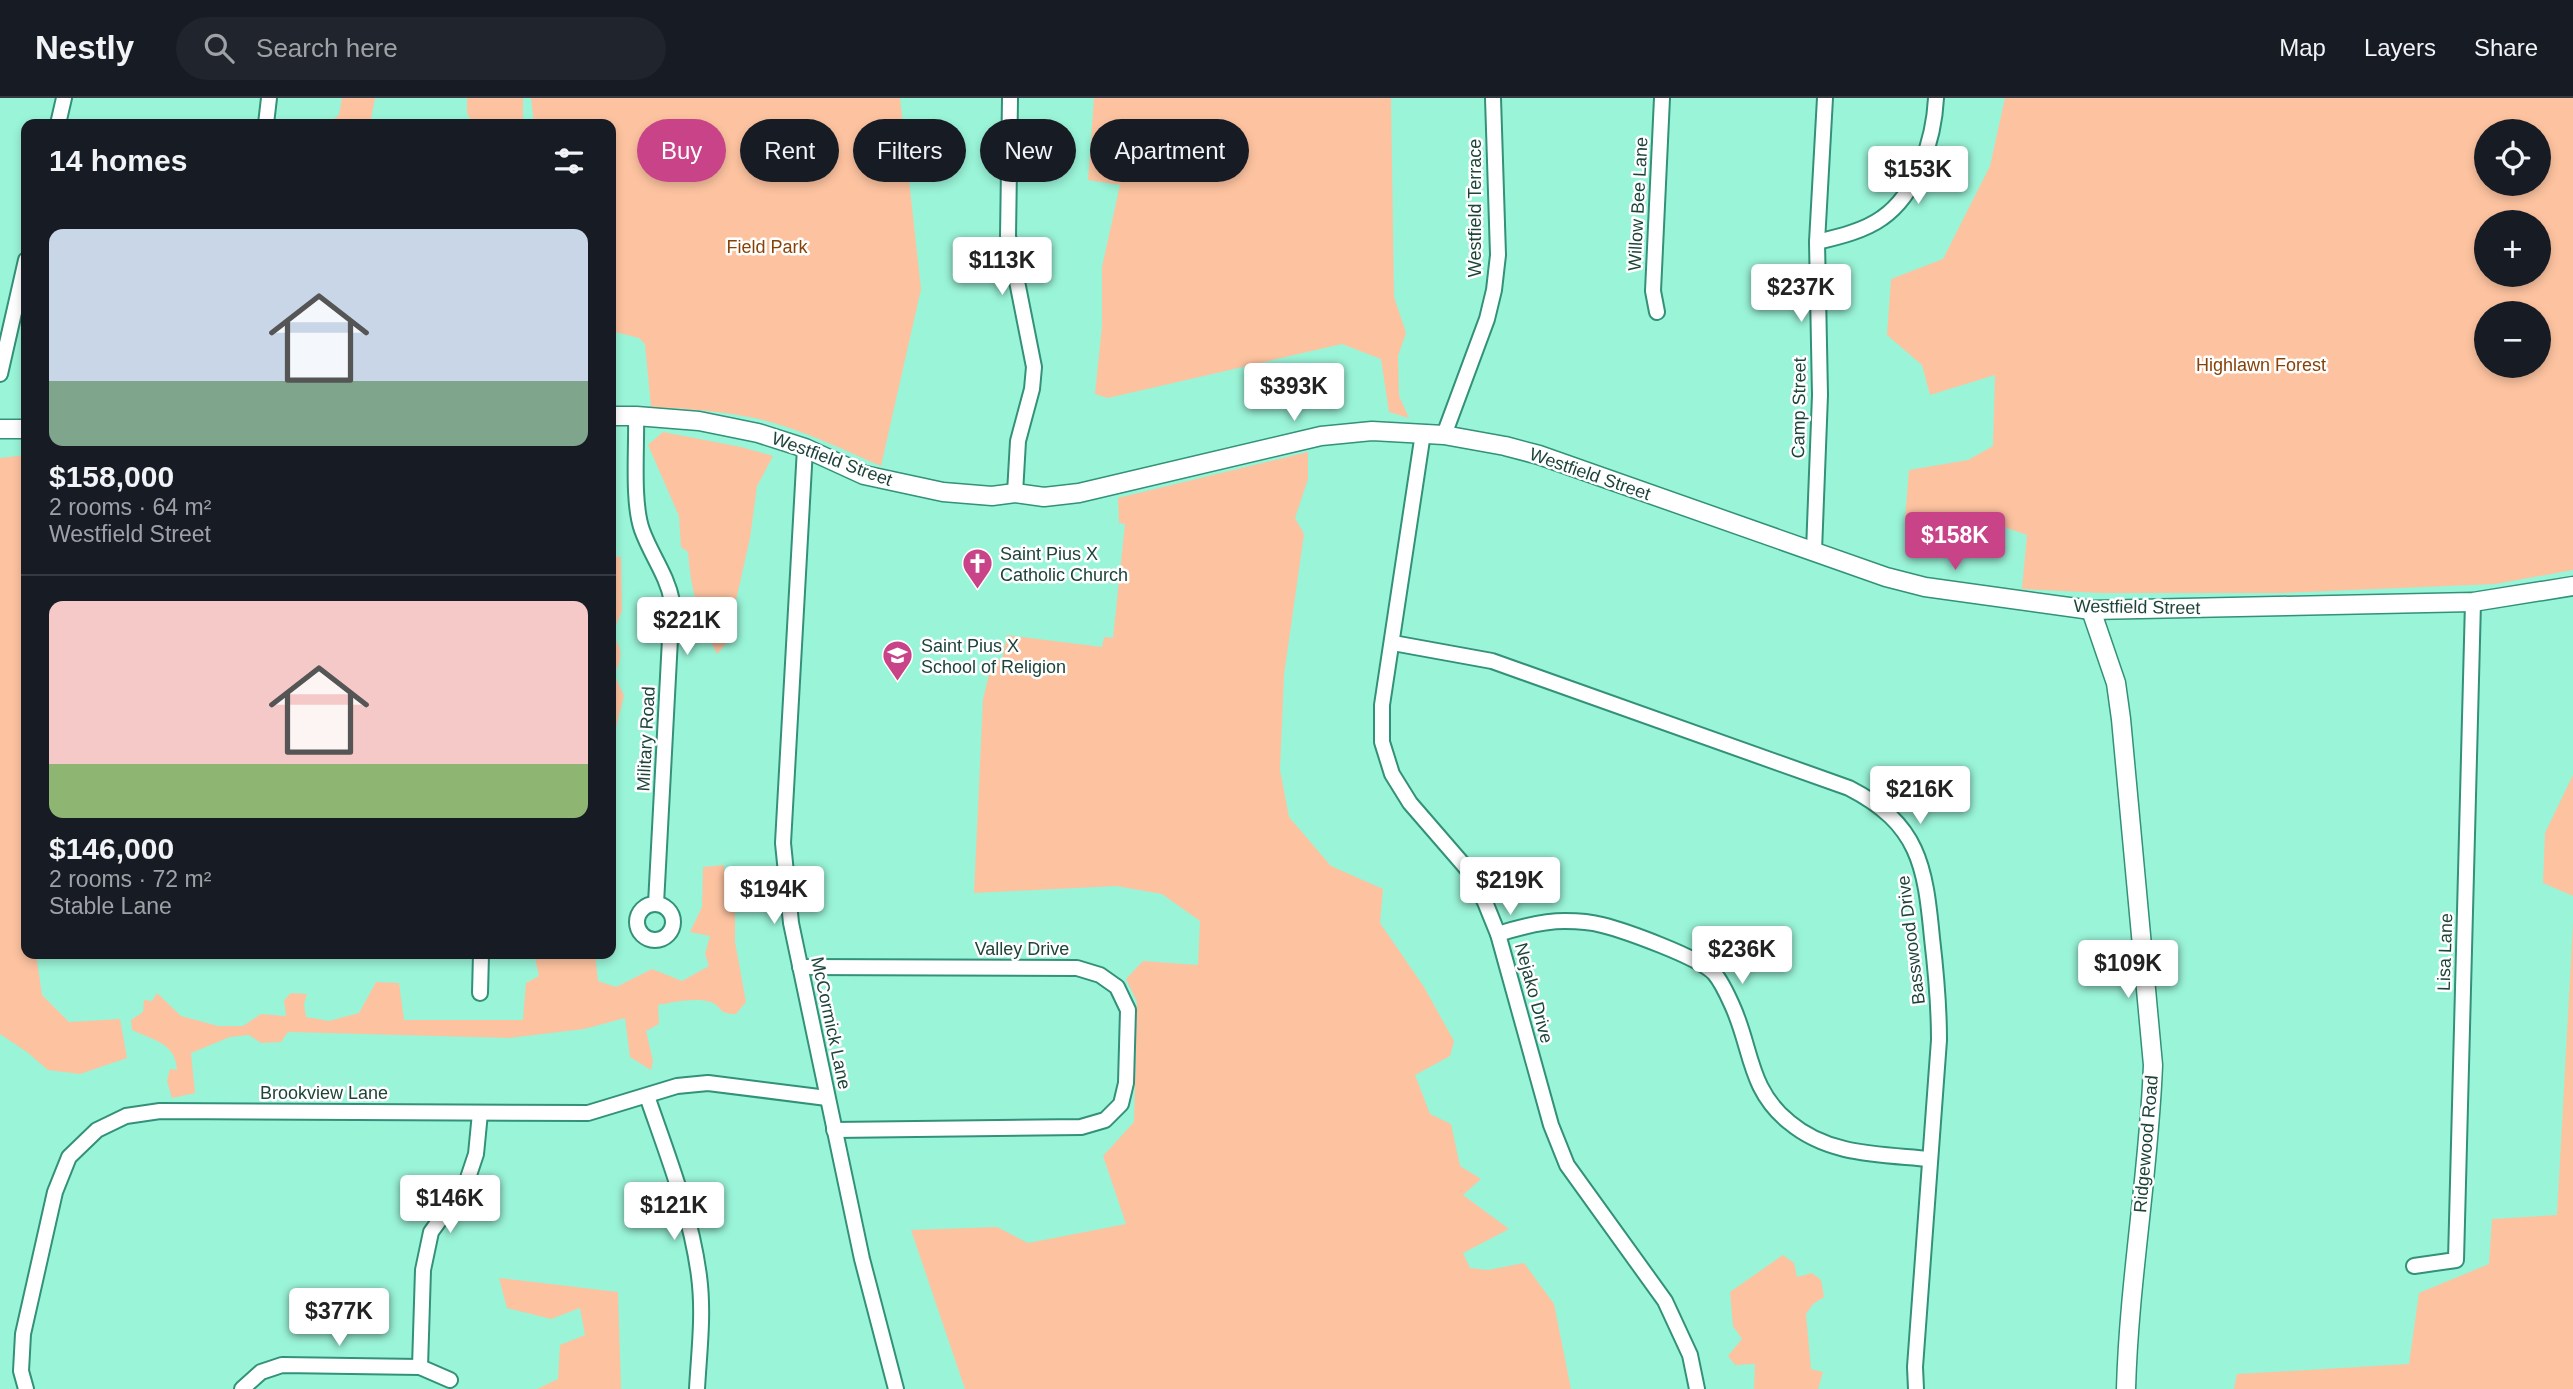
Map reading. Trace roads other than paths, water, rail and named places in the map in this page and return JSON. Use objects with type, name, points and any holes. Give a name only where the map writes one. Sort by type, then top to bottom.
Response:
[{"type":"main road","name":"Westfield Street","points":[[616,416],[699,421],[758,433],[882,481],[965,495],[992,496],[1079,493],[1321,436],[1373,431],[1444,435],[1505,446],[1539,456],[1886,577],[1925,587],[2091,610],[2473,602],[2573,586]]},
{"type":"main road","points":[[0,429],[21,429]]},
{"type":"main road","name":"Ridgewood Road","points":[[2091,610],[2116,683],[2122,719],[2153,1065],[2151,1108],[2127,1337],[2126,1389]]},
{"type":"street","points":[[59,119],[64,98]]},
{"type":"street","points":[[267,119],[269,98]]},
{"type":"street","name":"Westfield Terrace","points":[[1444,435],[1494,290],[1497,255],[1493,98]]},
{"type":"street","name":"Willow Bee Lane","points":[[1657,312],[1653,291],[1662,98]]},
{"type":"street","name":"Camp Street","points":[[1814,551],[1820,395],[1816,242],[1825,98]]},
{"type":"street","points":[[1816,242],[1837,237],[1881,219],[1900,202],[1913,181],[1930,139],[1936,98]]},
{"type":"street","points":[[1010,99],[1008,236],[1034,367],[1032,389],[1018,441],[1015,494]]},
{"type":"street","points":[[0,374],[21,282]]},
{"type":"street","name":"Military Road","points":[[636,416],[639,521],[665,578],[672,601],[656,904]]},
{"type":"street","name":"Nejako Drive","points":[[1423,433],[1382,705],[1382,742],[1392,774],[1410,803],[1468,870],[1498,934],[1550,1125],[1567,1165],[1665,1301],[1690,1355],[1697,1389]]},
{"type":"street","name":"McCormick Lane","points":[[805,449],[783,844],[791,923],[827,1098],[862,1259],[896,1389]]},
{"type":"street","name":"Lisa Lane","points":[[2414,1266],[2456,1260],[2473,602]]},
{"type":"street","name":"Basswood Drive","points":[[1393,643],[1492,661],[1849,788],[1876,802],[1900,826],[1919,857],[1927,886],[1939,1004],[1939,1040],[1915,1367],[1916,1389]]},
{"type":"street","points":[[1498,934],[1532,924],[1566,921],[1601,924],[1686,956],[1714,973],[1733,1006],[1752,1069],[1769,1102],[1789,1122],[1818,1142],[1856,1152],[1930,1159]]},
{"type":"street","points":[[480,993],[481,959]]},
{"type":"street","name":"Valley Drive","points":[[800,967],[1077,968],[1100,975],[1117,987],[1128,1010],[1126,1083],[1121,1104],[1105,1120],[1081,1127],[834,1130]]},
{"type":"street","name":"Brookview Lane","points":[[26,1389],[21,1371],[23,1334],[55,1192],[69,1157],[97,1130],[126,1116],[160,1111],[588,1113],[677,1086],[708,1083],[827,1098]]},
{"type":"street","points":[[647,1096],[682,1196],[699,1275],[702,1318],[697,1389]]},
{"type":"street","points":[[420,1367],[423,1269],[431,1232],[466,1184],[476,1154],[480,1112]]},
{"type":"street","points":[[242,1389],[261,1372],[282,1365],[420,1367],[450,1380]]},
{"type":"place","name":"Saint Pius X Catholic Church","points":[[977,591]]},
{"type":"place","name":"Saint Pius X School of Religion","points":[[898,683]]},
{"type":"park label","name":"Field Park","points":[[767,247]]},
{"type":"park label","name":"Highlawn Forest","points":[[2261,365]]}]
